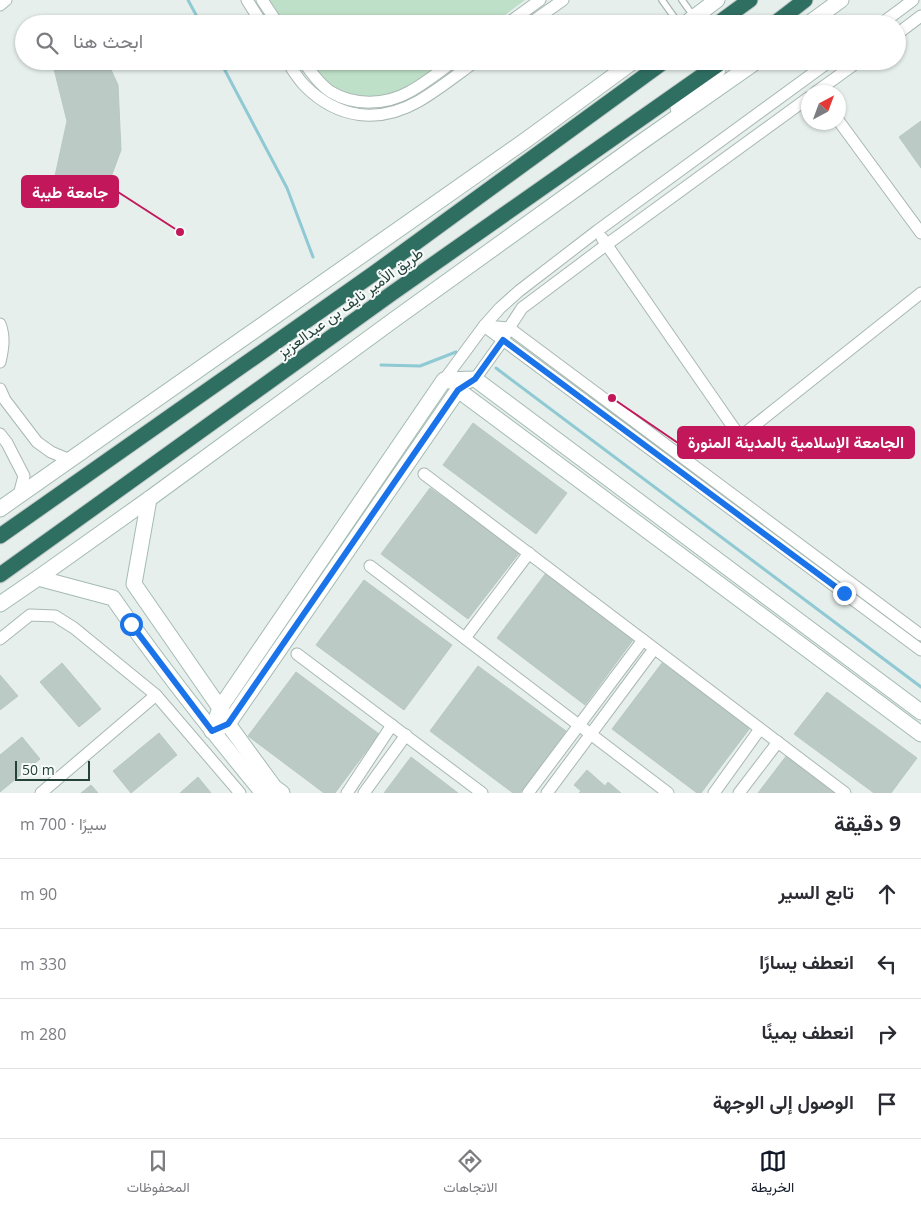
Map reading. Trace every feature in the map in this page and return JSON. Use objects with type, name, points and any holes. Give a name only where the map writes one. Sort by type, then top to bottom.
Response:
[{"type":"highway","points":[[729,15],[750,0]]},
{"type":"highway","points":[[786,15],[805,0]]},
{"type":"highway","name":"طريق الأمير نايف بن عبدالعزيز","points":[[0,536],[373,274],[653,70]]},
{"type":"highway","name":"طريق الأمير نايف بن عبدالعزيز","points":[[0,575],[399,288],[710,70]]},
{"type":"main road","points":[[697,15],[717,0]]},
{"type":"main road","points":[[820,15],[841,0]]},
{"type":"main road","points":[[0,509],[510,152],[622,70]]},
{"type":"main road","points":[[640,143],[718,70]]},
{"type":"main road","points":[[0,604],[149,499],[640,143],[744,70]]},
{"type":"main road","points":[[212,731],[220,708],[444,380],[475,379],[921,712]]},
{"type":"main road","points":[[212,731],[228,724],[458,390],[921,734]]},
{"type":"main road","points":[[149,499],[134,584],[220,708],[228,724],[274,787],[282,793]]},
{"type":"main road","points":[[38,578],[114,598],[131,624],[212,731],[263,793]]},
{"type":"main road","points":[[114,598],[134,584]]},
{"type":"street","points":[[0,5],[6,0]]},
{"type":"street","points":[[247,0],[256,15]]},
{"type":"street","points":[[262,0],[272,15]]},
{"type":"street","points":[[519,15],[540,0]]},
{"type":"street","points":[[542,15],[563,0]]},
{"type":"street","points":[[893,15],[913,0]]},
{"type":"street","points":[[906,27],[921,16]]},
{"type":"street","points":[[293,70],[304,85],[323,101],[343,111],[360,116],[384,114],[420,101],[463,70]]},
{"type":"street","points":[[310,70],[331,92],[352,101],[373,102],[393,99],[410,92],[441,70]]},
{"type":"street","points":[[801,104],[522,308],[503,340],[475,379],[458,390],[444,380],[484,326],[519,291],[597,231],[818,70]]},
{"type":"street","points":[[827,85],[847,70]]},
{"type":"street","points":[[807,78],[810,85]]},
{"type":"street","points":[[845,130],[921,233]]},
{"type":"street","points":[[597,231],[740,436],[921,293]]},
{"type":"street","points":[[0,324],[4,346],[0,362]]},
{"type":"street","points":[[484,326],[509,328],[921,635]]},
{"type":"street","points":[[484,326],[921,650]]},
{"type":"street","points":[[0,388],[5,400],[37,442],[51,452],[70,460]]},
{"type":"street","points":[[0,434],[7,443],[24,476],[19,494]]},
{"type":"street","points":[[424,474],[845,793]]},
{"type":"street","points":[[465,638],[529,553]]},
{"type":"street","points":[[370,566],[668,793]]},
{"type":"street","points":[[0,639],[30,615],[56,616],[74,628],[156,695],[240,793]]},
{"type":"street","points":[[528,793],[643,640]]},
{"type":"street","points":[[547,793],[654,649]]},
{"type":"street","points":[[297,654],[482,793]]},
{"type":"street","points":[[41,793],[156,695]]},
{"type":"street","points":[[347,793],[392,725]]},
{"type":"street","points":[[714,793],[760,729]]},
{"type":"street","points":[[364,793],[406,735]]},
{"type":"street","points":[[738,793],[778,742]]},
{"type":"lane","points":[[662,0],[673,15]]},
{"type":"lane","points":[[682,0],[688,15]]},
{"type":"green space","points":[[269,0],[525,0],[505,15],[279,15]]},
{"type":"green space","points":[[316,70],[431,70],[407,88],[392,95],[374,98],[335,91],[321,78]]},
{"type":"building","points":[[54,70],[111,70],[118,85],[121,150],[104,196],[55,176],[67,121]]},
{"type":"building","points":[[921,121],[921,168],[899,137]]},
{"type":"building","points":[[473,423],[567,493],[536,534],[443,465]]},
{"type":"building","points":[[430,488],[520,552],[468,619],[381,554]]},
{"type":"building","points":[[546,573],[633,640],[585,705],[497,638]]},
{"type":"building","points":[[364,580],[452,645],[404,710],[316,645]]},
{"type":"building","points":[[62,663],[101,709],[79,727],[40,682]]},
{"type":"building","points":[[662,663],[750,728],[701,793],[697,793],[612,729]]},
{"type":"building","points":[[478,666],[566,731],[520,793],[513,793],[430,731]]},
{"type":"building","points":[[296,672],[379,734],[335,793],[324,793],[248,736]]},
{"type":"building","points":[[0,675],[18,696],[0,710]]},
{"type":"building","points":[[827,692],[917,758],[891,793],[874,793],[794,734]]},
{"type":"building","points":[[159,733],[177,755],[131,793],[113,771]]},
{"type":"building","points":[[22,737],[40,759],[0,792],[0,755]]},
{"type":"building","points":[[787,755],[838,793],[758,793]]},
{"type":"building","points":[[411,757],[458,793],[384,793]]},
{"type":"building","points":[[587,770],[605,786],[608,782],[621,793],[579,793],[581,791],[574,785]]},
{"type":"building","points":[[198,777],[211,793],[180,793]]},
{"type":"building","points":[[91,785],[98,793],[81,793]]},
{"type":"waterway","points":[[188,0],[196,15]]},
{"type":"waterway","points":[[225,70],[287,188],[313,257]]},
{"type":"waterway","points":[[381,365],[420,366],[456,352]]},
{"type":"waterway","points":[[496,368],[921,687]]},
{"type":"place","name":"جامعة طيبة","points":[[180,232]]},
{"type":"place","name":"الجامعة الإسلامية بالمدينة المنورة","points":[[612,398]]},
{"type":"route","points":[[131,624],[212,731],[228,724],[458,390],[475,379],[503,340],[844,593]]}]
